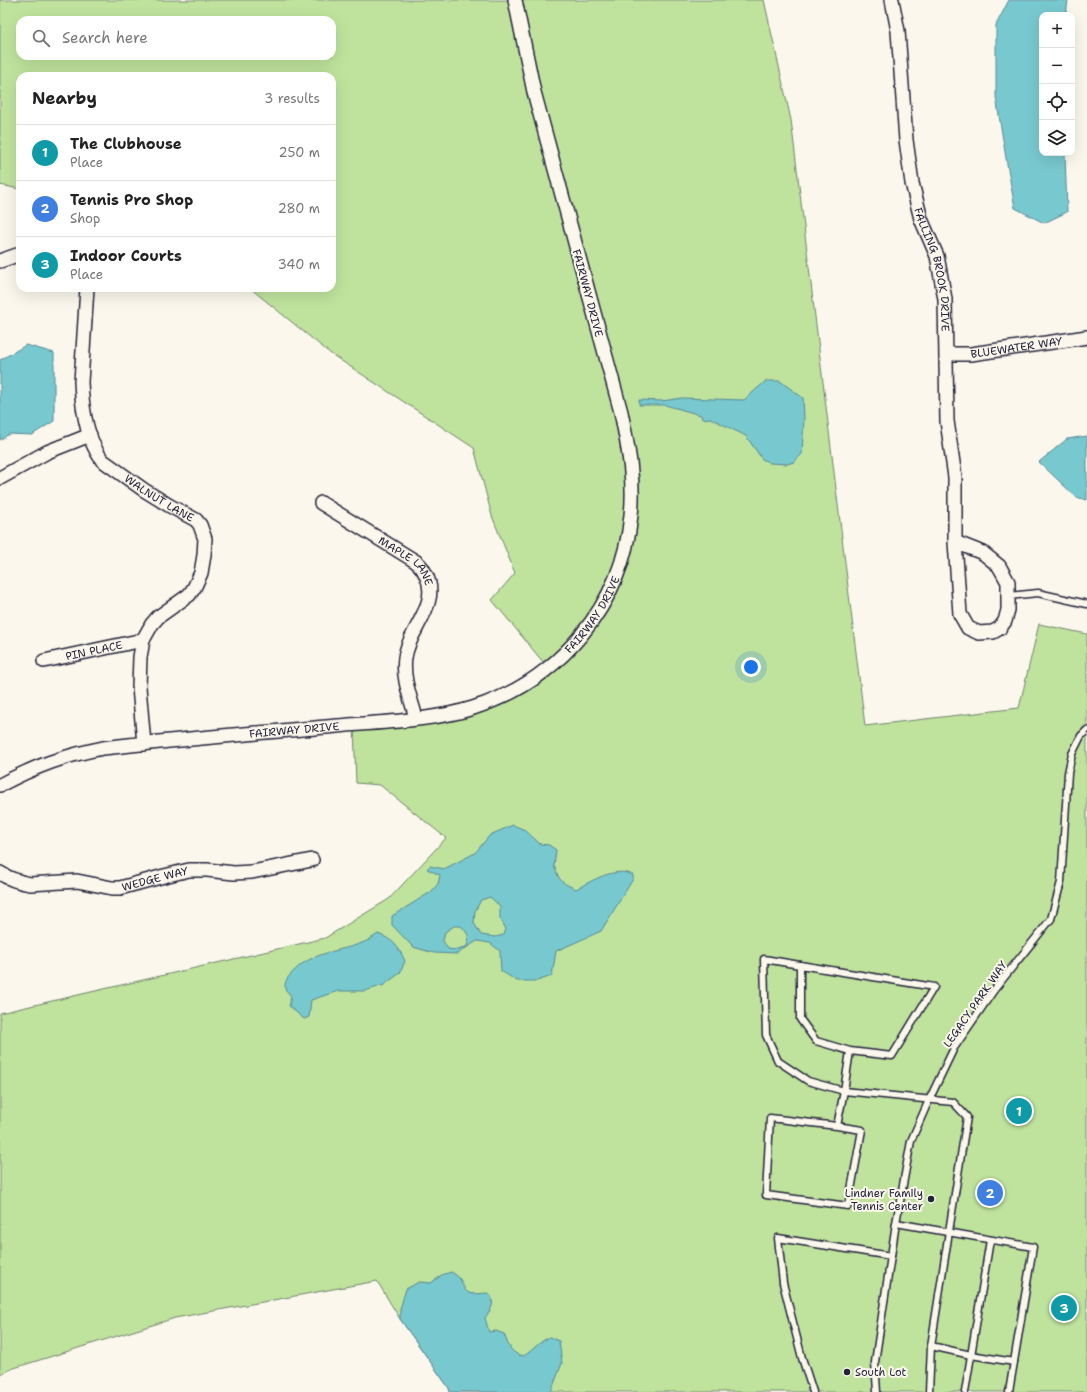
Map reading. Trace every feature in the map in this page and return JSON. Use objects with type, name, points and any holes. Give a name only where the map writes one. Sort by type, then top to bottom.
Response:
[{"type":"street","name":"FAIRWAY DRIVE","points":[[0,785],[25,772],[54,760],[73,754],[103,748],[416,718],[460,712],[494,700],[522,686],[548,668],[572,647],[592,623],[617,577],[626,547],[631,516],[632,484],[630,461],[621,412],[534,92],[515,0]]},
{"type":"street","name":"FALLING BROOK DRIVE","points":[[892,0],[898,31],[906,140],[912,183],[921,219],[937,256],[945,299],[947,421],[955,477],[955,542],[960,614],[968,628],[979,633],[993,632],[1000,628],[1005,621],[1008,610],[1008,582],[999,566],[983,552],[955,542]]},
{"type":"street","points":[[0,262],[16,256]]},
{"type":"street","name":"WALNUT LANE","points":[[87,292],[82,397],[90,435],[97,453],[102,460],[144,490],[196,520],[203,531],[205,539],[201,573],[194,588],[189,595],[158,617],[152,624],[143,640],[140,656],[139,687],[144,744]]},
{"type":"street","name":"BLUEWATER WAY","points":[[947,354],[972,354],[1087,337]]},
{"type":"street","points":[[0,478],[47,452],[90,435]]},
{"type":"street","name":"MAPLE LANE","points":[[321,503],[416,561],[421,566],[428,580],[431,588],[429,601],[411,638],[405,658],[406,679],[416,718]]},
{"type":"street","name":"PIN PLACE","points":[[44,661],[143,640]]},
{"type":"street","name":"WEDGE WAY","points":[[0,873],[22,883],[30,884],[72,881],[120,888],[189,870],[234,873],[252,872],[312,860]]},
{"type":"lane","points":[[1008,596],[1038,594],[1087,604]]},
{"type":"lane","name":"LEGACY PARK WAY","points":[[877,1392],[875,1362],[896,1223],[912,1141],[929,1100],[954,1048],[994,990],[1051,919],[1061,882],[1072,754],[1081,736],[1087,730]]},
{"type":"lane","points":[[800,964],[800,1019],[816,1041],[850,1051],[892,1056],[934,987],[800,964],[764,959],[766,1035],[778,1061],[808,1081],[844,1091],[953,1102],[967,1117],[931,1346],[929,1392]]},
{"type":"lane","points":[[837,1126],[850,1051]]},
{"type":"lane","points":[[770,1118],[837,1126],[862,1130],[848,1206],[766,1196],[770,1118]]},
{"type":"lane","points":[[896,1223],[1033,1247],[1009,1392]]},
{"type":"lane","points":[[813,1392],[802,1358],[783,1283],[778,1238],[891,1256]]},
{"type":"lane","points":[[965,1392],[990,1240]]},
{"type":"lane","points":[[931,1346],[971,1355],[1014,1362]]},
{"type":"green space","points":[[0,0],[764,0],[791,120],[865,726],[1019,708],[1039,624],[1087,634],[1087,1392],[450,1392],[449,1388],[400,1319],[377,1281],[175,1318],[14,1368],[0,1374],[0,1013],[325,938],[389,899],[446,838],[380,785],[356,783],[354,725],[460,711],[548,668],[492,600],[515,573],[492,516],[474,448],[331,354],[255,292],[336,292],[336,72],[16,72],[16,188],[0,185]]},
{"type":"water","points":[[1009,0],[1068,0],[1066,12],[1039,12],[1039,156],[1065,156],[1067,212],[1044,223],[1015,208],[996,97],[996,25]]},
{"type":"water","points":[[26,345],[54,353],[54,421],[32,435],[9,434],[0,440],[0,360]]},
{"type":"water","points":[[766,381],[780,381],[803,398],[804,418],[802,454],[794,462],[787,464],[770,463],[762,459],[746,436],[710,418],[702,419],[701,415],[665,405],[639,405],[639,400],[662,401],[682,398],[744,400]]},
{"type":"water","points":[[1087,436],[1087,500],[1076,497],[1039,462],[1067,439]]},
{"type":"water","points":[[513,825],[525,830],[540,844],[549,845],[556,850],[554,866],[559,878],[565,884],[576,889],[611,873],[619,872],[633,875],[633,879],[601,931],[556,951],[552,976],[537,981],[517,981],[501,971],[500,951],[490,943],[477,941],[457,954],[434,953],[413,947],[392,925],[392,916],[431,892],[438,884],[440,875],[427,869],[430,866],[444,869],[475,853],[490,835]],"holes":[[[490,897],[500,906],[500,918],[506,929],[504,935],[495,937],[481,935],[474,923],[475,911],[481,900]],[[454,926],[461,926],[467,933],[468,938],[468,944],[466,947],[458,950],[448,949],[443,941],[445,932]]]},
{"type":"water","points":[[378,934],[392,941],[400,951],[405,961],[400,973],[384,985],[365,991],[338,991],[311,1000],[309,1017],[304,1019],[289,1006],[291,996],[285,989],[285,984],[290,975],[301,965],[317,956],[353,946]]},
{"type":"water","points":[[451,1272],[459,1277],[465,1289],[469,1293],[488,1293],[491,1296],[493,1302],[492,1306],[485,1318],[489,1332],[496,1331],[504,1334],[511,1349],[519,1355],[524,1356],[549,1337],[559,1341],[562,1363],[551,1392],[450,1392],[449,1388],[400,1319],[400,1309],[406,1289],[419,1282],[431,1283],[442,1275]]},
{"type":"place","name":"The Clubhouse","points":[[1019,1111]]},
{"type":"place","name":"Tennis Pro Shop","points":[[990,1193]]},
{"type":"place","name":"Lindner Family Tennis Center","points":[[931,1199]]},
{"type":"place","name":"Indoor Courts","points":[[1064,1308]]},
{"type":"place","name":"South Lot","points":[[847,1372]]}]
